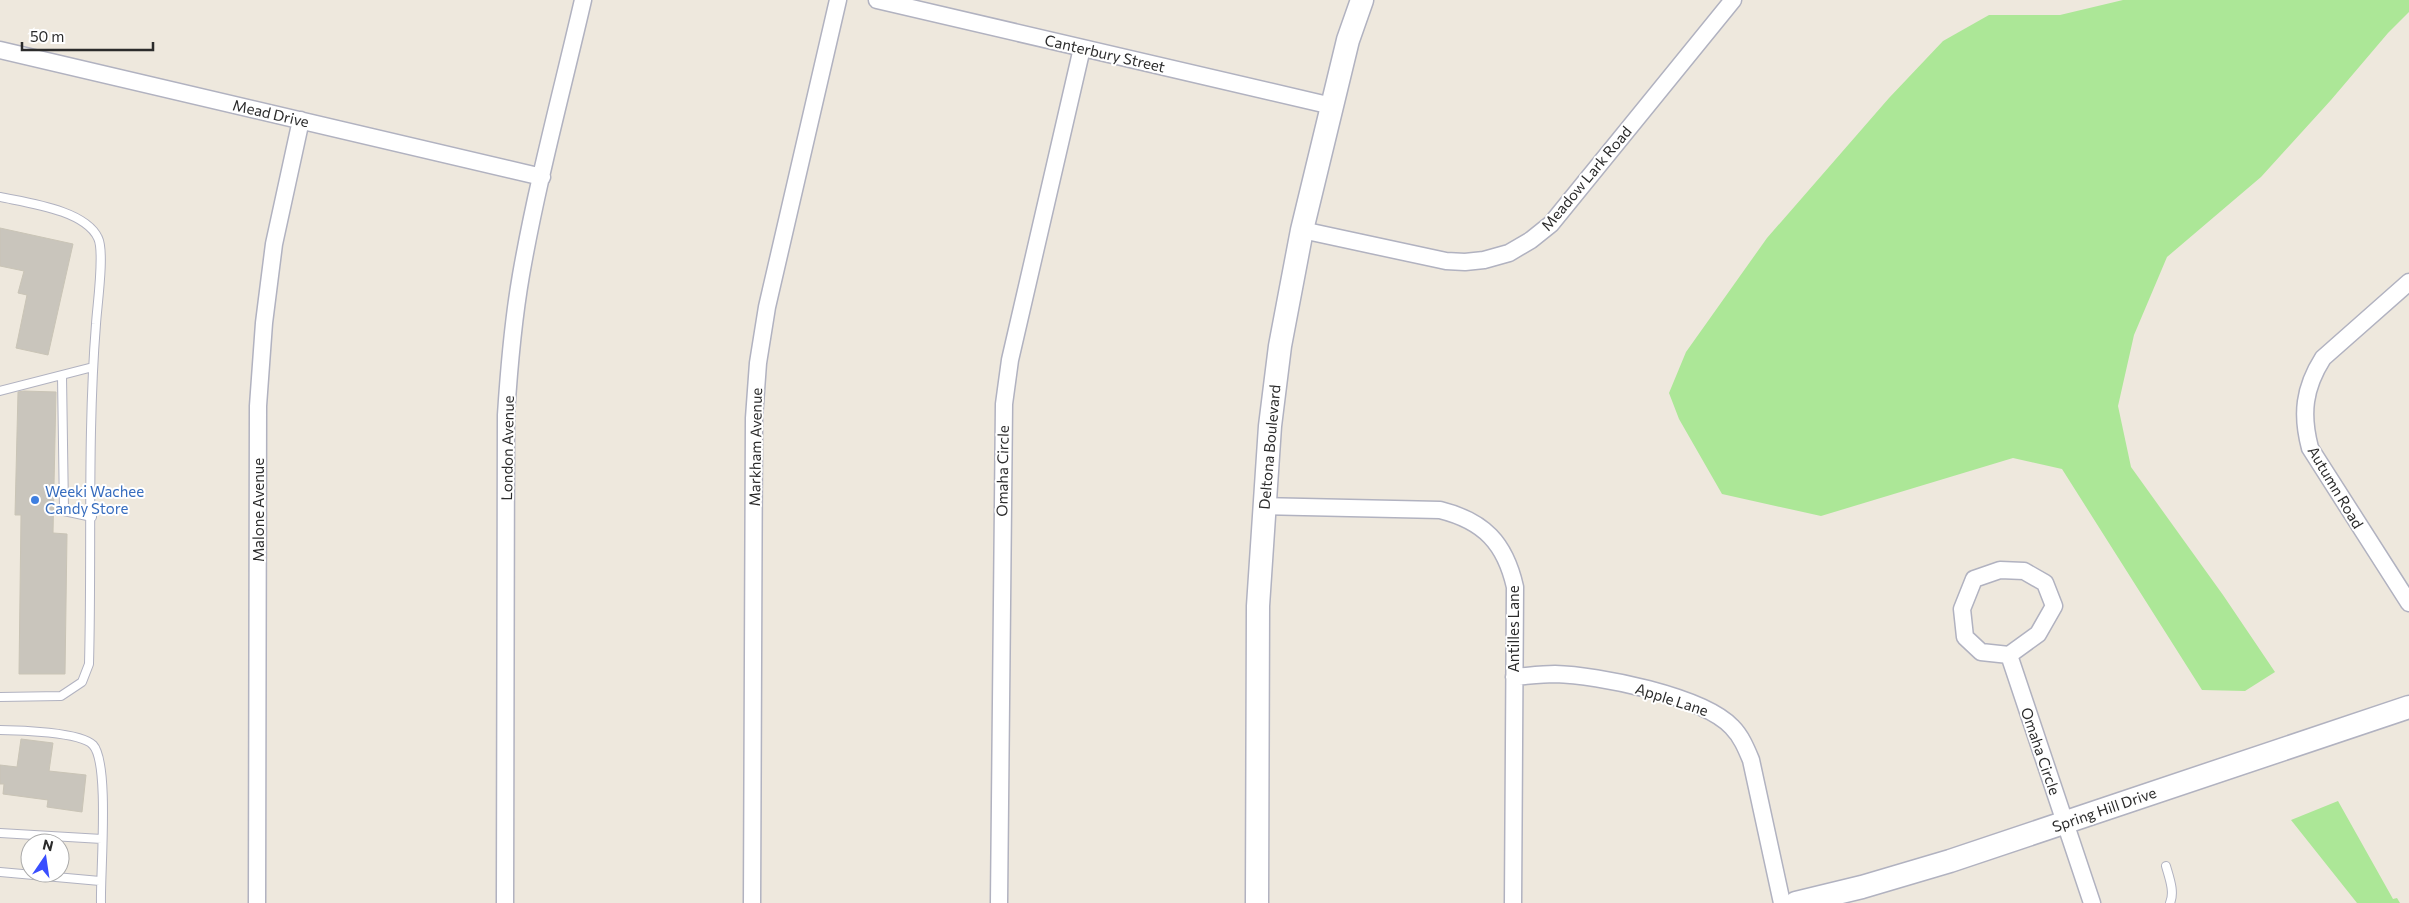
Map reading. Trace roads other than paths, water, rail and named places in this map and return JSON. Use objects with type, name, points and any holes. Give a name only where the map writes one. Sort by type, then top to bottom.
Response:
[{"type":"main road","name":"Deltona Boulevard","points":[[1258,903],[1258,606],[1263,506],[1270,426],[1280,346],[1302,230],[1348,40],[1362,0]]},
{"type":"main road","name":"Spring Hill Drive","points":[[1796,903],[1924,869],[2409,706]]},
{"type":"street","name":"London Avenue","points":[[505,903],[506,415],[510,348],[521,275],[584,0]]},
{"type":"street","name":"Markham Avenue","points":[[752,903],[754,418],[758,363],[767,306],[838,0]]},
{"type":"street","name":"Canterbury Street","points":[[878,0],[1332,106]]},
{"type":"street","name":"Meadow Lark Road","points":[[1302,230],[1446,261],[1484,260],[1508,253],[1531,240],[1550,224],[1733,0]]},
{"type":"street","name":"Omaha Circle","points":[[999,903],[1004,404],[1010,360],[1082,48]]},
{"type":"street","name":"Mead Drive","points":[[0,50],[542,177]]},
{"type":"street","name":"Malone Avenue","points":[[257,903],[258,406],[264,323],[274,244],[301,120]]},
{"type":"street","name":"Autumn Road","points":[[2409,282],[2323,358],[2313,374],[2306,392],[2304,411],[2305,430],[2310,448],[2409,604]]},
{"type":"street","name":"Antilles Lane","points":[[1263,506],[1440,510],[1459,515],[1478,525],[1502,550],[1515,586],[1513,903]]},
{"type":"street","points":[[2000,570],[2024,571],[2045,583],[2054,606],[2038,634],[2009,655],[1981,652],[1965,637],[1962,609],[1974,579],[2000,570]]},
{"type":"street","name":"Omaha Circle","points":[[2009,655],[2092,903]]},
{"type":"street","name":"Apple Lane","points":[[1514,677],[1556,674],[1594,678],[1638,687],[1699,706],[1717,714],[1732,726],[1743,742],[1751,760],[1782,903]]},
{"type":"lane","points":[[0,196],[67,213],[88,225],[99,238],[101,262],[93,367],[89,664],[82,682],[61,696],[0,698]]},
{"type":"lane","points":[[0,391],[93,367]]},
{"type":"lane","points":[[62,376],[64,511],[92,517]]},
{"type":"lane","points":[[0,730],[78,737],[92,744],[99,754],[102,777],[101,903]]},
{"type":"lane","points":[[0,833],[102,839]]},
{"type":"lane","points":[[2166,866],[2172,898],[2170,903]]},
{"type":"lane","points":[[0,872],[100,881]]},
{"type":"place","name":"Weeki Wachee Candy Store","points":[[35,500]]}]
